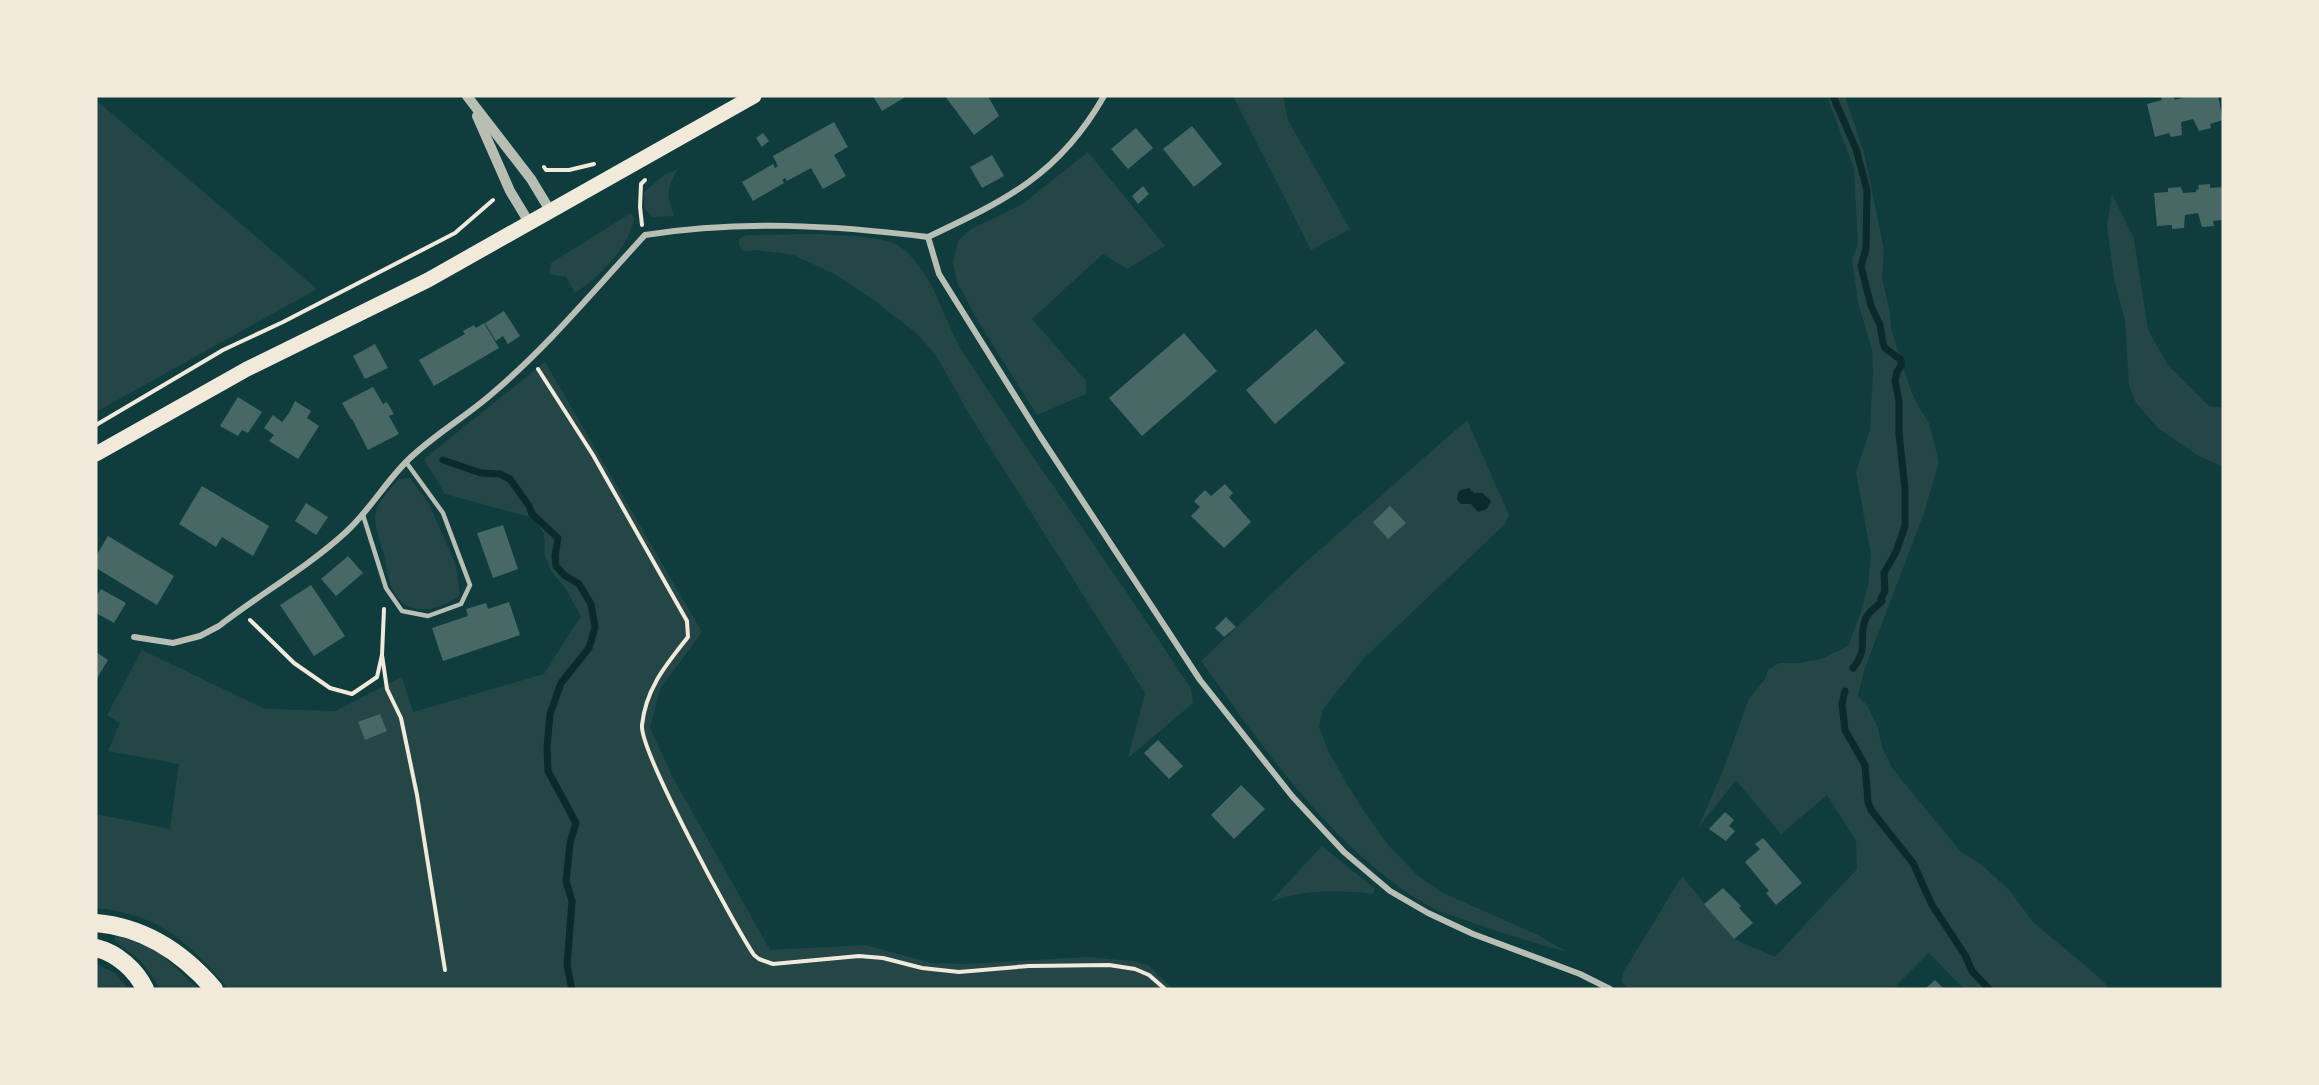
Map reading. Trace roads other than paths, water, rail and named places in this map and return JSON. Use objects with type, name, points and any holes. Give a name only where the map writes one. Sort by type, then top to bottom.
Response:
[{"type":"highway","points":[[96,923],[130,930],[174,951],[195,967],[214,989]]},
{"type":"highway","points":[[96,948],[105,950],[127,964],[145,989]]},
{"type":"main road","points":[[96,454],[237,374],[428,280],[754,96]]},
{"type":"street","points":[[134,637],[173,643],[219,626],[326,548],[363,515],[406,462],[493,394],[530,360],[586,302],[645,235],[678,230],[766,225],[858,228],[928,237],[993,206],[1040,175],[1083,129],[1104,96]]},
{"type":"street","points":[[468,98],[531,180],[551,212]]},
{"type":"street","points":[[468,98],[510,191],[530,224]]},
{"type":"street","points":[[928,237],[939,274],[1040,436],[1200,680],[1292,796],[1344,852],[1390,891],[1428,913],[1473,934],[1580,974],[1610,989]]},
{"type":"lane","points":[[363,515],[386,588],[402,611],[428,616],[461,604],[470,585],[443,513],[406,462]]},
{"type":"waterway","points":[[1833,96],[1856,149],[1867,190],[1866,249],[1861,266],[1871,306],[1880,325],[1885,348],[1901,360],[1895,381],[1899,401],[1905,526],[1896,552],[1884,573],[1885,591],[1882,601],[1866,618],[1861,654],[1853,668]]},
{"type":"waterway","points":[[443,460],[481,473],[500,474],[510,479],[532,514],[558,538],[556,566],[564,575],[579,584],[591,604],[595,627],[589,648],[561,683],[550,714],[547,748],[548,771],[576,823],[570,843],[566,881],[572,901],[567,966],[572,989]]},
{"type":"waterway","points":[[1845,691],[1842,704],[1845,730],[1865,765],[1868,802],[1871,810],[1913,863],[1932,905],[1965,955],[1972,971],[1989,989]]}]
